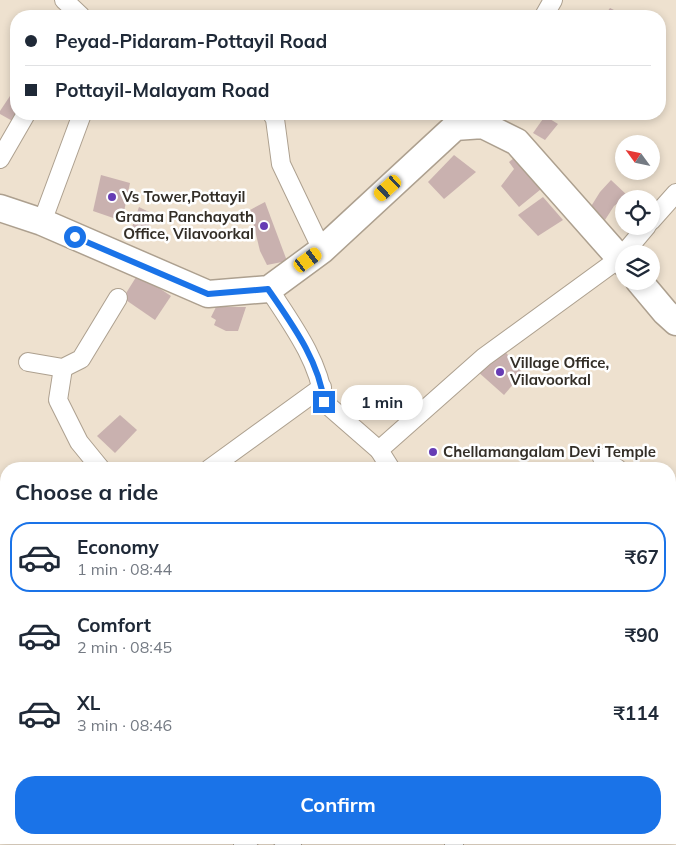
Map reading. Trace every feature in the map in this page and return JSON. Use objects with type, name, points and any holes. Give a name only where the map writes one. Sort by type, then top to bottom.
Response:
[{"type":"street","points":[[64,0],[75,10]]},
{"type":"street","points":[[0,159],[23,120]]},
{"type":"street","points":[[42,222],[80,120]]},
{"type":"street","points":[[275,120],[281,164],[322,250]]},
{"type":"street","points":[[0,208],[42,222],[208,294],[268,289],[322,250],[462,120],[484,125],[517,142],[615,252]]},
{"type":"street","points":[[660,211],[676,193]]},
{"type":"street","points":[[379,450],[484,357],[615,265]]},
{"type":"street","points":[[268,289],[302,338],[322,387],[324,402],[379,450],[387,462]]},
{"type":"street","points":[[647,290],[676,322]]},
{"type":"street","points":[[28,362],[63,368],[81,359],[118,298]]},
{"type":"street","points":[[63,368],[58,400],[79,442],[95,462]]},
{"type":"street","points":[[219,462],[322,387]]},
{"type":"street","points":[[602,458],[608,462]]},
{"type":"building","points":[[10,96],[10,120],[0,114]]},
{"type":"building","points":[[542,120],[552,120],[558,124],[545,140],[533,133]]},
{"type":"building","points":[[519,154],[546,185],[519,207],[501,186],[514,169],[509,162]]},
{"type":"building","points":[[454,155],[476,172],[444,199],[428,182]]},
{"type":"building","name":"Vs Tower,Pottayil","points":[[101,175],[130,183],[122,221],[93,211]]},
{"type":"building","points":[[611,180],[622,190],[615,190],[615,205],[605,220],[590,208],[600,192]]},
{"type":"building","points":[[543,197],[563,220],[538,236],[518,215]]},
{"type":"building","name":"Grama Panchayath Office, Vilavoorkal","points":[[265,202],[287,261],[267,265],[260,251],[250,210]]},
{"type":"building","points":[[139,207],[153,214],[145,236],[131,230]]},
{"type":"building","points":[[138,274],[171,296],[155,320],[123,298]]},
{"type":"building","points":[[216,307],[246,307],[238,331],[226,331],[214,325],[216,320],[211,317]]},
{"type":"building","name":"Village Office, Vilavoorkal","points":[[502,348],[523,373],[504,395],[477,371]]},
{"type":"building","points":[[120,415],[137,430],[115,453],[97,436]]},
{"type":"place","name":"Vs Tower,Pottayil","points":[[112,197]]},
{"type":"place","name":"Grama Panchayath Office, Vilavoorkal","points":[[264,226]]},
{"type":"place","name":"Village Office, Vilavoorkal","points":[[500,372]]},
{"type":"place","name":"Chellamangalam Devi Temple","points":[[433,452]]},
{"type":"route","points":[[75,237],[208,294],[268,289],[302,338],[322,387],[324,402]]}]
